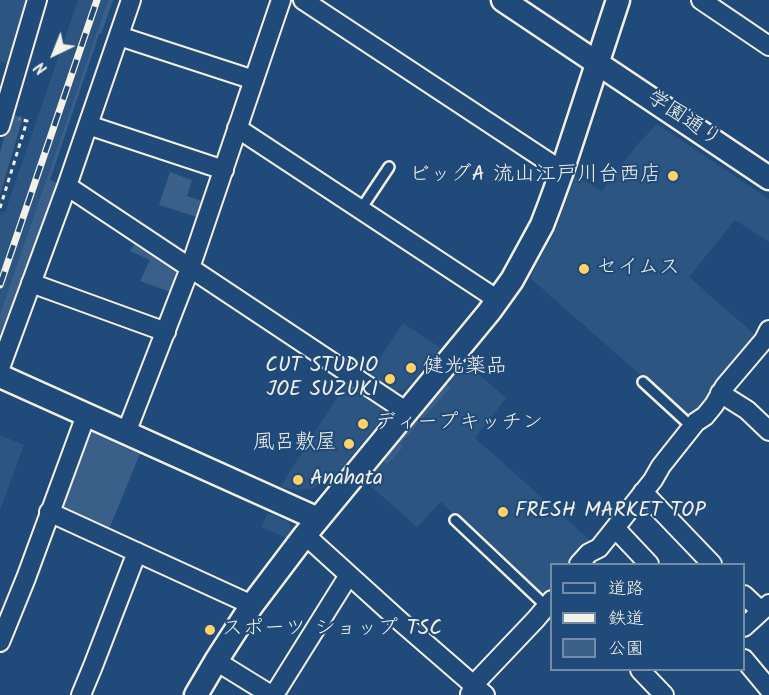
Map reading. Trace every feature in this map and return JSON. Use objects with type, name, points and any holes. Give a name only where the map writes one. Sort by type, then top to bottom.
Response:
[{"type":"street","points":[[2,118],[37,0]]},
{"type":"street","points":[[0,368],[68,186],[131,0]]},
{"type":"street","points":[[126,433],[190,268],[281,0]]},
{"type":"street","points":[[303,0],[562,171]]},
{"type":"street","points":[[196,695],[252,605],[311,527],[407,412],[512,280],[542,225],[618,0]]},
{"type":"street","points":[[701,0],[725,7],[769,46]]},
{"type":"street","name":"学園通り","points":[[505,1],[769,177]]},
{"type":"street","points":[[119,36],[254,80]]},
{"type":"street","points":[[88,125],[224,170]]},
{"type":"street","points":[[237,128],[498,300]]},
{"type":"street","points":[[68,186],[407,412]]},
{"type":"street","points":[[31,283],[166,332]]},
{"type":"street","points":[[580,563],[589,553],[599,548],[692,427],[709,411],[720,393],[767,341]]},
{"type":"street","points":[[0,376],[126,433],[311,527],[349,575],[476,692],[479,679],[549,603]]},
{"type":"street","points":[[720,393],[747,411],[769,430]]},
{"type":"street","points":[[0,642],[86,415]]},
{"type":"street","points":[[644,492],[711,563]]},
{"type":"street","points":[[49,512],[252,605]]},
{"type":"street","points":[[615,528],[648,563]]},
{"type":"street","points":[[81,695],[137,552]]},
{"type":"street","points":[[216,661],[273,695],[349,575]]},
{"type":"street","points":[[745,596],[765,608],[745,626]]},
{"type":"street","points":[[745,660],[769,688]]},
{"type":"street","points":[[642,671],[664,695]]},
{"type":"lane","points":[[361,209],[389,167]]},
{"type":"lane","points":[[643,382],[692,427]]},
{"type":"lane","points":[[455,520],[549,603]]},
{"type":"path","points":[[0,208],[27,121],[2,118]]},
{"type":"shaded area","points":[[0,0],[29,0],[10,64],[0,61]]},
{"type":"shaded area","points":[[78,0],[108,0],[0,314],[1,211],[5,212]]},
{"type":"shaded area","points":[[657,124],[769,199],[769,242],[735,220],[689,277],[760,339],[692,420],[530,278],[557,227],[574,175],[602,191],[637,145]]},
{"type":"shaded area","points":[[403,323],[441,348],[405,390],[392,392],[367,376]]},
{"type":"shaded area","points":[[465,362],[506,398],[475,438],[592,542],[574,563],[550,563],[550,596],[546,601],[441,502],[417,527],[366,482]]},
{"type":"shaded area","points":[[348,380],[382,402],[384,417],[338,472],[325,483],[297,490],[280,487]]},
{"type":"shaded area","points":[[0,435],[24,445],[0,510]]},
{"type":"shaded area","points":[[268,513],[289,522],[292,536],[289,539],[261,527]]},
{"type":"green space","points":[[108,0],[113,0],[101,34],[99,34],[50,180],[60,184],[0,345],[0,314]]},
{"type":"green space","points":[[10,114],[23,117],[0,195],[0,153]]},
{"type":"green space","points":[[170,172],[192,180],[187,196],[206,202],[200,218],[159,205]]},
{"type":"green space","points":[[137,240],[174,265],[179,278],[173,293],[140,281],[150,260],[130,251]]},
{"type":"green space","points":[[447,384],[450,388],[400,444],[403,447],[387,464],[383,461]]},
{"type":"green space","points":[[86,430],[140,454],[107,534],[58,506]]},
{"type":"railway","points":[[0,285],[97,0]]},
{"type":"place","name":"ビッグA 流山江戸川台西店","points":[[673,176]]},
{"type":"place","name":"セイムス","points":[[584,269]]},
{"type":"place","name":"健光薬品","points":[[411,368]]},
{"type":"place","name":"CUT STUDIO JOE SUZUKI","points":[[390,379]]},
{"type":"place","name":"ディープキッチン","points":[[363,424]]},
{"type":"place","name":"風呂敷屋","points":[[349,444]]},
{"type":"place","name":"Anahata","points":[[298,480]]},
{"type":"place","name":"FRESH MARKET TOP","points":[[503,512]]},
{"type":"place","name":"スポーツ ショップ TSC","points":[[210,630]]}]
